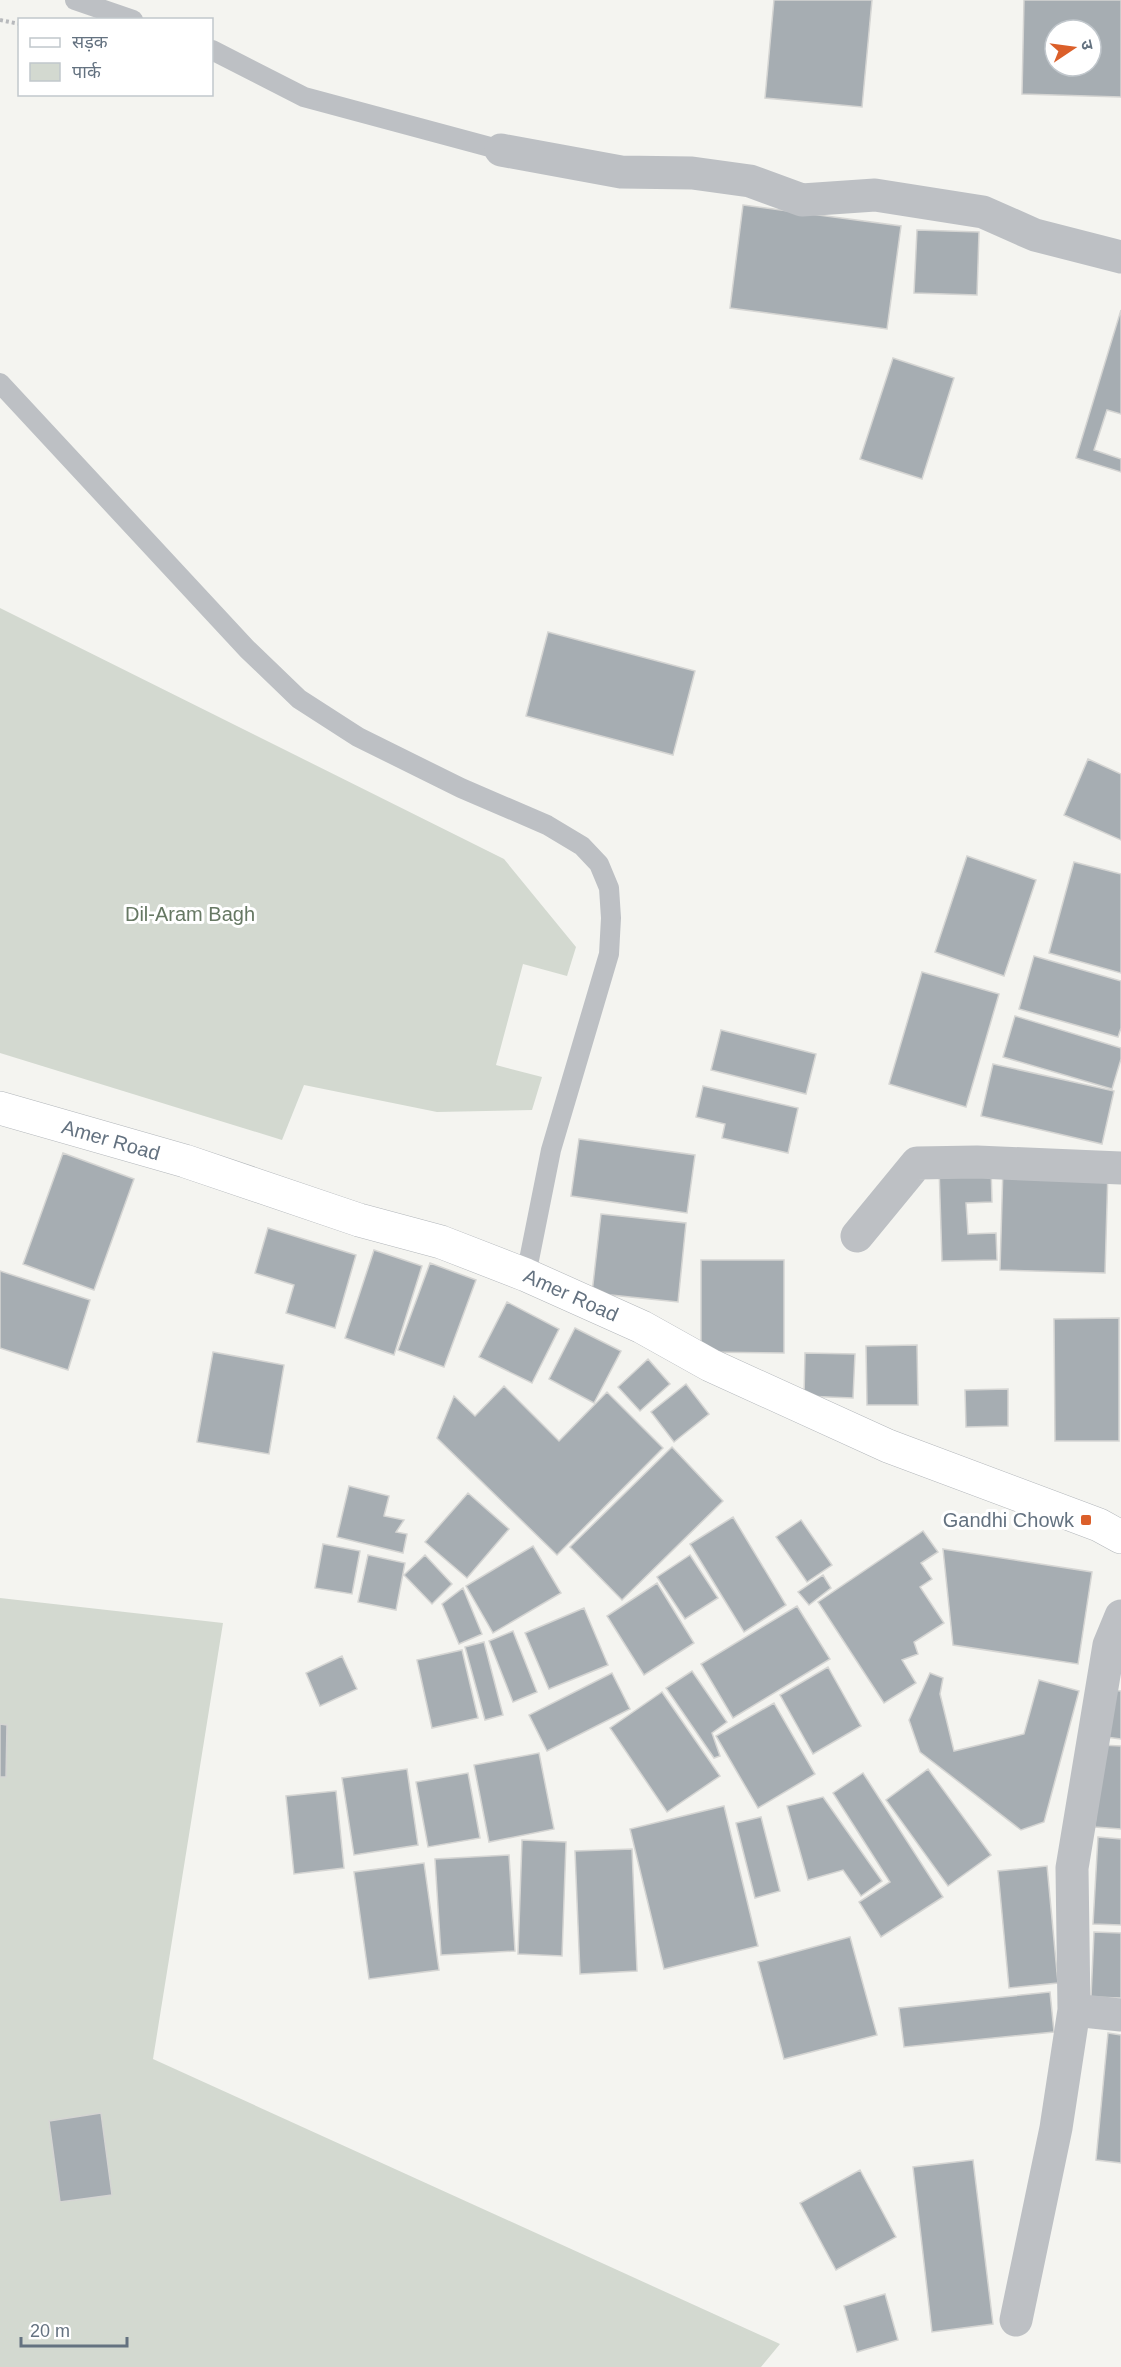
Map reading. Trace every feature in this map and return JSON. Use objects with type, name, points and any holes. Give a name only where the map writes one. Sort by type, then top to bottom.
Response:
[{"type":"main road","name":"Amer Road","points":[[0,1108],[185,1161],[360,1220],[441,1242],[526,1275],[642,1327],[710,1365],[888,1446],[1099,1525],[1121,1537]]},
{"type":"street","points":[[501,150],[621,172],[692,172],[750,181],[802,200],[875,195],[983,212],[1035,234],[1121,257]]},
{"type":"street","points":[[857,1236],[917,1163],[976,1162],[1121,1168]]},
{"type":"street","points":[[1016,2320],[1056,2128],[1074,2010],[1072,1868],[1109,1645],[1121,1617]]},
{"type":"street","points":[[1074,2010],[1121,2015]]},
{"type":"lane","points":[[75,0],[127,18]]},
{"type":"lane","points":[[213,51],[304,97],[501,150]]},
{"type":"lane","points":[[0,383],[247,649],[299,699],[358,736],[461,788],[547,825],[582,846],[599,864],[609,888],[611,918],[609,954],[551,1150],[526,1275]]},
{"type":"path","points":[[0,20],[18,24]]},
{"type":"green space","name":"Dil-Aram Bagh","points":[[0,608],[504,859],[576,947],[567,976],[523,964],[496,1065],[542,1077],[532,1110],[437,1112],[304,1085],[282,1140],[0,1053]]},
{"type":"green space","points":[[0,1598],[223,1623],[153,2059],[780,2344],[761,2367],[0,2367]]},
{"type":"building","points":[[774,0],[872,0],[862,107],[765,98]]},
{"type":"building","points":[[1024,0],[1121,0],[1121,97],[1022,94]]},
{"type":"building","points":[[743,205],[901,226],[887,329],[730,308]]},
{"type":"building","points":[[917,230],[979,232],[977,295],[914,293]]},
{"type":"building","points":[[1121,310],[1121,414],[1107,410],[1094,450],[1121,459],[1121,472],[1076,458]]},
{"type":"building","points":[[893,358],[954,378],[922,479],[860,459]]},
{"type":"building","points":[[548,632],[695,671],[673,755],[526,716]]},
{"type":"building","points":[[1088,759],[1121,774],[1121,840],[1064,815]]},
{"type":"building","points":[[967,856],[1036,880],[1004,976],[935,952]]},
{"type":"building","points":[[1074,862],[1121,874],[1121,973],[1049,953]]},
{"type":"building","points":[[1034,956],[1121,981],[1121,1028],[1118,1037],[1019,1009]]},
{"type":"building","points":[[922,972],[999,994],[966,1107],[889,1084]]},
{"type":"building","points":[[1015,1016],[1121,1048],[1121,1059],[1112,1089],[1003,1057]]},
{"type":"building","points":[[721,1030],[816,1054],[806,1094],[711,1070]]},
{"type":"building","points":[[993,1064],[1114,1091],[1102,1144],[981,1116]]},
{"type":"building","points":[[703,1086],[798,1108],[788,1153],[722,1138],[725,1124],[696,1117]]},
{"type":"building","points":[[579,1139],[695,1155],[687,1213],[571,1196]]},
{"type":"building","points":[[63,1153],[134,1179],[94,1290],[23,1264]]},
{"type":"building","points":[[991,1166],[992,1202],[966,1203],[968,1234],[996,1233],[997,1260],[942,1261],[939,1167]]},
{"type":"building","points":[[1003,1167],[1108,1170],[1105,1273],[1000,1270]]},
{"type":"building","points":[[601,1214],[686,1223],[678,1302],[592,1293]]},
{"type":"building","points":[[268,1228],[356,1255],[335,1328],[286,1313],[294,1285],[255,1273]]},
{"type":"building","points":[[374,1250],[422,1266],[394,1355],[345,1338]]},
{"type":"building","points":[[701,1260],[784,1260],[784,1353],[701,1352]]},
{"type":"building","points":[[430,1263],[476,1280],[444,1367],[398,1350]]},
{"type":"building","points":[[0,1271],[90,1300],[68,1370],[0,1348]]},
{"type":"building","points":[[507,1302],[559,1329],[532,1383],[479,1357]]},
{"type":"building","points":[[1119,1318],[1119,1441],[1055,1441],[1054,1319]]},
{"type":"building","points":[[575,1328],[621,1351],[594,1403],[549,1379]]},
{"type":"building","points":[[917,1345],[918,1405],[867,1405],[866,1346]]},
{"type":"building","points":[[213,1352],[284,1365],[269,1454],[197,1442]]},
{"type":"building","points":[[805,1353],[855,1354],[853,1398],[804,1396]]},
{"type":"building","points":[[648,1359],[670,1384],[640,1411],[618,1387]]},
{"type":"building","points":[[686,1384],[709,1414],[674,1442],[651,1412]]},
{"type":"building","points":[[504,1386],[559,1441],[607,1392],[663,1448],[557,1555],[437,1438],[454,1396],[475,1416]]},
{"type":"building","points":[[1008,1389],[1008,1426],[966,1427],[965,1390]]},
{"type":"building","points":[[672,1447],[723,1501],[622,1600],[570,1547]]},
{"type":"building","points":[[349,1486],[389,1496],[384,1516],[404,1520],[396,1532],[407,1534],[403,1553],[337,1537]]},
{"type":"building","points":[[468,1493],[509,1529],[467,1578],[425,1542]]},
{"type":"building","points":[[733,1517],[786,1605],[744,1632],[690,1544]]},
{"type":"building","points":[[801,1520],[832,1565],[807,1582],[776,1537]]},
{"type":"building","points":[[923,1531],[938,1552],[921,1563],[932,1579],[920,1587],[944,1623],[914,1642],[918,1654],[902,1660],[916,1683],[884,1703],[818,1602]]},
{"type":"building","points":[[323,1544],[360,1551],[352,1594],[315,1588]]},
{"type":"building","points":[[533,1546],[561,1593],[493,1633],[466,1586]]},
{"type":"building","points":[[943,1549],[1092,1572],[1078,1664],[953,1645]]},
{"type":"building","points":[[368,1555],[405,1563],[396,1610],[358,1602]]},
{"type":"building","points":[[425,1555],[452,1584],[432,1604],[404,1575]]},
{"type":"building","points":[[690,1555],[718,1598],[685,1619],[657,1577]]},
{"type":"building","points":[[823,1575],[831,1588],[809,1605],[798,1592]]},
{"type":"building","points":[[657,1583],[694,1643],[644,1675],[607,1616]]},
{"type":"building","points":[[463,1588],[482,1634],[459,1644],[442,1604]]},
{"type":"building","points":[[797,1606],[830,1659],[733,1718],[701,1664]]},
{"type":"building","points":[[584,1608],[608,1665],[549,1689],[525,1633]]},
{"type":"building","points":[[513,1631],[537,1692],[513,1702],[489,1641]]},
{"type":"building","points":[[484,1642],[503,1715],[485,1720],[465,1647]]},
{"type":"building","points":[[462,1650],[478,1718],[432,1728],[417,1660]]},
{"type":"building","points":[[342,1656],[357,1689],[320,1706],[306,1673]]},
{"type":"building","points":[[828,1667],[861,1726],[813,1754],[780,1695]]},
{"type":"building","points":[[692,1671],[727,1722],[712,1733],[720,1756],[714,1758],[666,1688]]},
{"type":"building","points":[[612,1673],[630,1709],[547,1751],[529,1715]]},
{"type":"building","points":[[930,1673],[943,1678],[940,1694],[954,1751],[1024,1734],[1039,1680],[1079,1691],[1044,1822],[1021,1830],[920,1752],[909,1720]]},
{"type":"building","points":[[1112,1690],[1121,1691],[1121,1739],[1106,1737]]},
{"type":"building","points":[[662,1692],[720,1776],[667,1812],[610,1728]]},
{"type":"building","points":[[774,1703],[815,1774],[758,1808],[716,1736]]},
{"type":"building","points":[[0,1724],[7,1725],[6,1777],[0,1777]]},
{"type":"building","points":[[1100,1745],[1121,1746],[1121,1829],[1095,1827]]},
{"type":"building","points":[[539,1753],[554,1829],[489,1842],[474,1765]]},
{"type":"building","points":[[407,1769],[418,1845],[354,1855],[342,1778]]},
{"type":"building","points":[[928,1769],[991,1855],[948,1886],[886,1800]]},
{"type":"building","points":[[468,1773],[480,1838],[428,1847],[416,1782]]},
{"type":"building","points":[[863,1773],[943,1897],[881,1937],[859,1902],[890,1882],[833,1793]]},
{"type":"building","points":[[336,1791],[344,1868],[294,1874],[286,1796]]},
{"type":"building","points":[[823,1797],[882,1881],[861,1896],[843,1870],[808,1880],[787,1806]]},
{"type":"building","points":[[724,1806],[758,1946],[664,1969],[630,1829]]},
{"type":"building","points":[[761,1817],[780,1891],[755,1898],[736,1823]]},
{"type":"building","points":[[1098,1837],[1121,1839],[1121,1925],[1093,1924]]},
{"type":"building","points":[[522,1840],[566,1842],[562,1956],[518,1954]]},
{"type":"building","points":[[632,1849],[637,1971],[580,1974],[575,1851]]},
{"type":"building","points":[[509,1855],[515,1951],[441,1955],[435,1859]]},
{"type":"building","points":[[424,1863],[439,1970],[369,1979],[354,1872]]},
{"type":"building","points":[[1047,1866],[1058,1983],[1009,1988],[998,1871]]},
{"type":"building","points":[[1094,1932],[1121,1933],[1121,1998],[1091,1997]]},
{"type":"building","points":[[850,1937],[877,2035],[784,2059],[758,1962]]},
{"type":"building","points":[[1050,1992],[1054,2032],[904,2047],[899,2008]]},
{"type":"building","points":[[1108,2033],[1121,2035],[1121,2163],[1096,2160]]},
{"type":"building","points":[[101,2113],[112,2195],[60,2202],[49,2121]]},
{"type":"building","points":[[973,2160],[993,2324],[932,2332],[913,2167]]},
{"type":"building","points":[[860,2170],[896,2237],[836,2270],[800,2203]]},
{"type":"building","points":[[885,2294],[898,2340],[857,2352],[844,2306]]},
{"type":"place","name":"Gandhi Chowk","points":[[1086,1520]]}]
